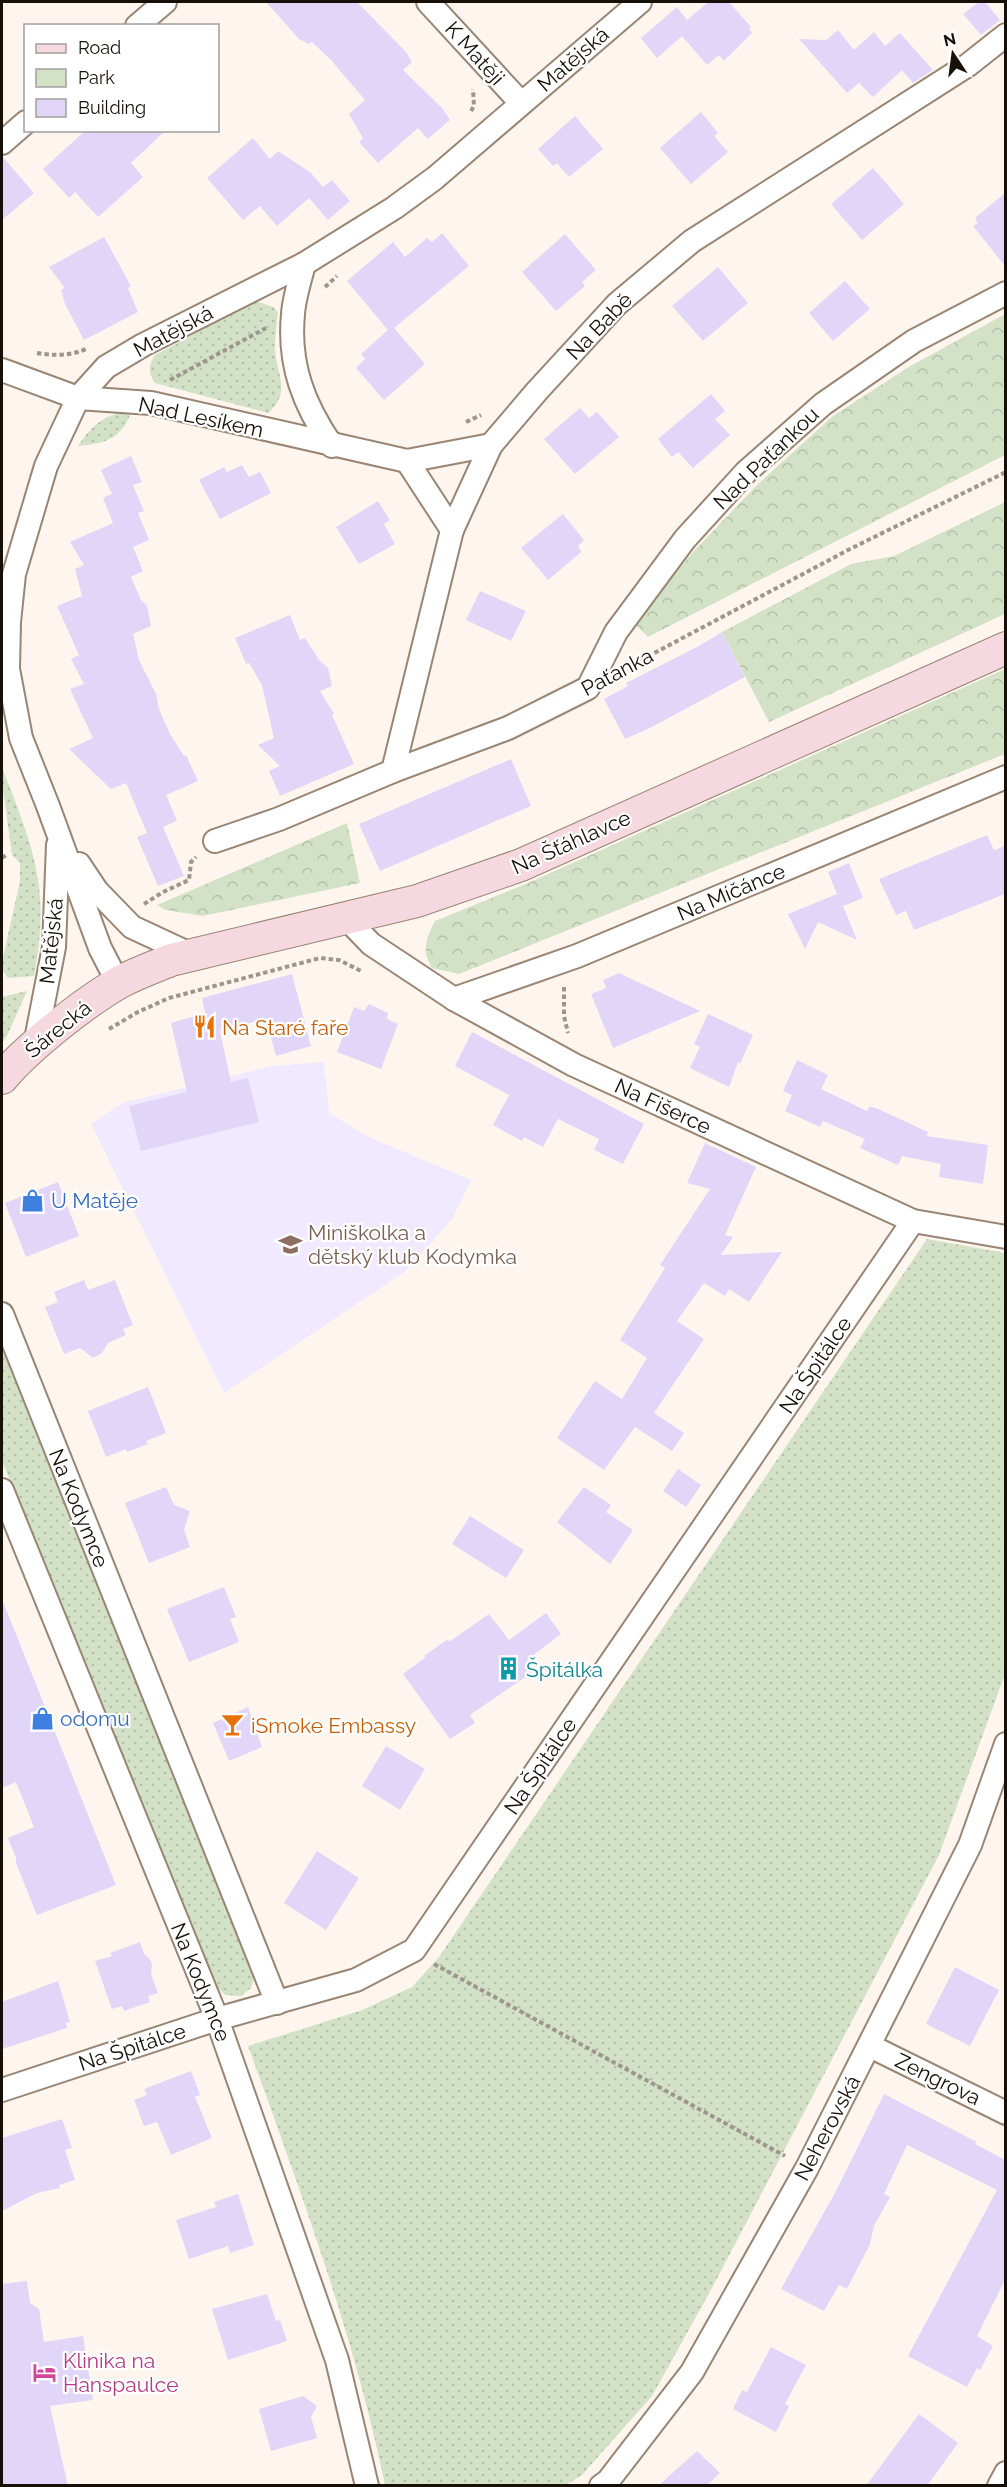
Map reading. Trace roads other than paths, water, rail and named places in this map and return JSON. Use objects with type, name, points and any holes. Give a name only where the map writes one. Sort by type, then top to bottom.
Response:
[{"type":"street","points":[[139,24],[165,2]]},
{"type":"street","name":"K Matěji","points":[[428,2],[521,104]]},
{"type":"street","name":"Matějská","points":[[118,983],[100,948],[21,738],[8,669],[9,622],[14,574],[46,466],[78,398],[106,368],[143,345],[304,264],[394,208],[435,178],[640,2]]},
{"type":"street","name":"Na Babě","points":[[393,771],[452,530],[491,445],[617,304],[692,241],[968,65],[1005,35]]},
{"type":"street","points":[[2,143],[24,124]]},
{"type":"street","points":[[304,264],[293,314],[294,351],[299,387],[313,418],[332,446]]},
{"type":"street","name":"Nad Paťankou","points":[[588,688],[616,632],[685,539],[746,471],[823,404],[914,341],[1005,293]]},
{"type":"street","name":"Nad Lesíkem","points":[[2,370],[78,398],[151,403],[332,446],[407,461]]},
{"type":"street","points":[[452,530],[407,461],[491,445]]},
{"type":"street","name":"Na Šťáhlavce","points":[[118,983],[151,968],[192,955],[347,919],[445,892],[521,865],[1005,648]]},
{"type":"street","name":"Paťanka","points":[[215,841],[279,819],[393,771],[508,728],[588,688]]},
{"type":"street","name":"Na Míčánce","points":[[454,999],[577,956],[1005,777]]},
{"type":"street","name":"Matějská","points":[[58,835],[113,910],[132,927],[192,955]]},
{"type":"street","name":"Matějská","points":[[35,1045],[54,946],[58,835]]},
{"type":"street","name":"Na Fišerce","points":[[347,919],[371,944],[454,999],[574,1065],[913,1221],[1005,1237]]},
{"type":"street","name":"Šárecká","points":[[2,1078],[35,1045],[118,983]]},
{"type":"street","name":"Na Špitálce","points":[[2,2090],[217,2019],[356,1980],[414,1950],[913,1221]]},
{"type":"street","name":"Na Kodymce","points":[[2,1314],[277,2003]]},
{"type":"street","name":"Na Kodymce","points":[[2,1490],[217,2019],[337,2360],[367,2486]]},
{"type":"street","name":"Neherovská","points":[[601,2486],[608,2481],[692,2372],[807,2168],[970,1845],[1005,1744]]},
{"type":"street","name":"Zengrova","points":[[870,2046],[1005,2113]]},
{"type":"street","points":[[999,2486],[1005,2473]]},
{"type":"place","name":"Na Staré faře","points":[[204,1027]]},
{"type":"place","name":"U Matěje","points":[[33,1200]]},
{"type":"place","name":"Miniškolka a dětský klub Kodymka","points":[[290,1244]]},
{"type":"place","name":"Špitálka","points":[[508,1669]]},
{"type":"place","name":"odomu","points":[[42,1718]]},
{"type":"place","name":"iSmoke Embassy","points":[[233,1725]]},
{"type":"place","name":"Klinika na Hanspaulce","points":[[45,2372]]}]
